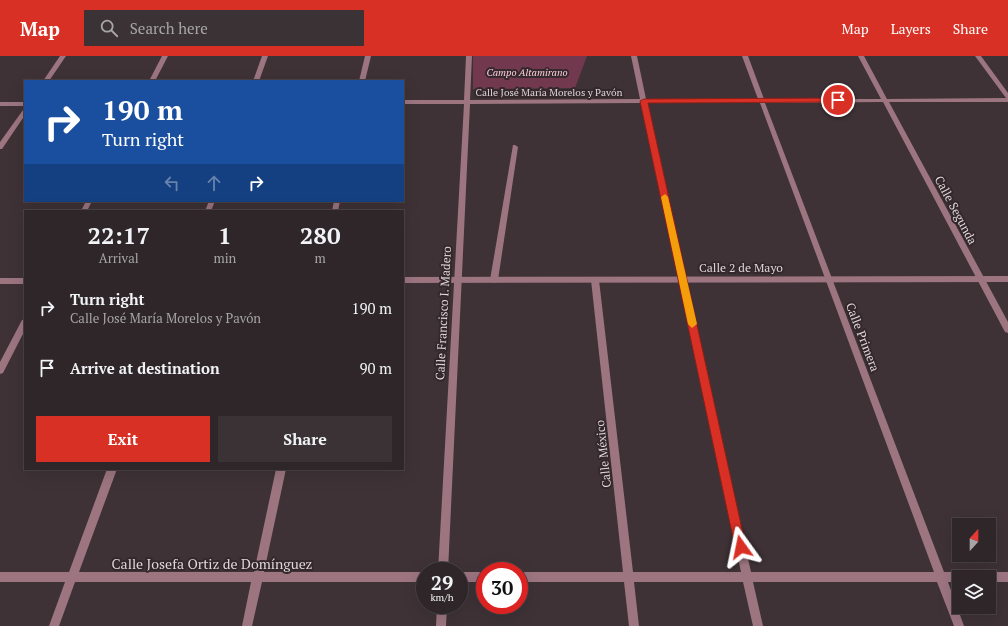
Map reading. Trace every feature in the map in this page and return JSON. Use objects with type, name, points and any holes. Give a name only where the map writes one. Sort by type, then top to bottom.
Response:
[{"type":"street","points":[[47,80],[63,56]]},
{"type":"street","points":[[153,80],[165,56]]},
{"type":"street","points":[[256,80],[266,56]]},
{"type":"street","points":[[362,80],[368,56]]},
{"type":"street","name":"Calle Francisco I. Madero","points":[[443,562],[469,56]]},
{"type":"street","points":[[634,56],[758,626]]},
{"type":"street","name":"Calle Primera","points":[[744,56],[959,626]]},
{"type":"street","name":"Calle Segunda","points":[[861,56],[1008,330]]},
{"type":"street","points":[[978,56],[1008,98]]},
{"type":"street","name":"Calle José María Morelos y Pavón","points":[[404,102],[1008,98]]},
{"type":"street","points":[[0,104],[24,104]]},
{"type":"street","points":[[0,147],[24,112]]},
{"type":"street","points":[[494,280],[515,147]]},
{"type":"street","name":"Calle 2 de Mayo","points":[[404,280],[1008,278]]},
{"type":"street","name":"Calle México","points":[[595,280],[634,626]]},
{"type":"street","points":[[0,281],[24,281]]},
{"type":"street","points":[[0,370],[24,324]]},
{"type":"street","points":[[54,626],[112,470]]},
{"type":"street","points":[[248,626],[281,470]]},
{"type":"street","name":"Calle Josefa Ortiz de Domínguez","points":[[0,577],[416,577]]},
{"type":"street","points":[[528,577],[952,577]]},
{"type":"street","points":[[996,577],[1008,577]]},
{"type":"street","points":[[440,626],[441,614]]},
{"type":"green space","name":"Campo Altamirano","points":[[473,56],[587,56],[575,88],[473,89]]},
{"type":"slow traffic","points":[[665,197],[692,324]]},
{"type":"route","points":[[741,547],[644,101],[838,100]]}]
